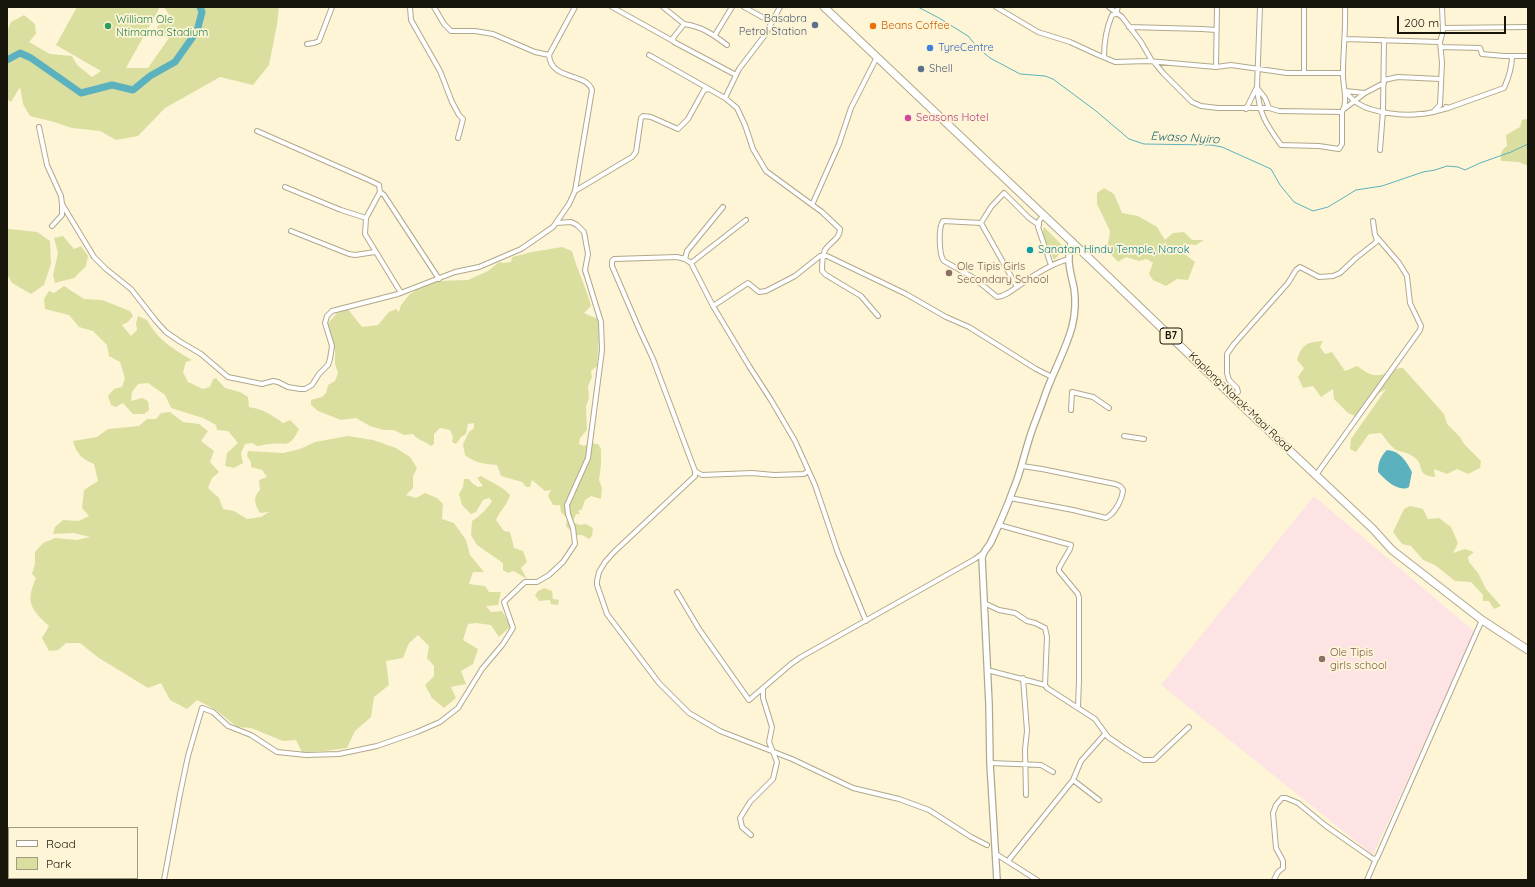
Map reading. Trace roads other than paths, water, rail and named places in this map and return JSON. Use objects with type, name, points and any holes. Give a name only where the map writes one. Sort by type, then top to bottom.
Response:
[{"type":"highway","name":"Kaplong-Narok-Maai Road","points":[[824,7],[1072,241],[1373,529],[1392,550],[1482,620],[1528,650]]},
{"type":"main road","points":[[997,880],[990,763],[989,704],[982,576],[983,553],[988,548],[1010,498],[1022,466],[1028,442],[1052,377],[1067,343],[1074,315],[1074,292],[1070,276],[1069,259],[1072,241]]},
{"type":"street","points":[[307,44],[314,44],[319,41],[332,7]]},
{"type":"street","points":[[410,7],[411,20],[440,71],[452,102],[459,115],[464,119],[458,138]]},
{"type":"street","points":[[434,7],[444,24],[451,31],[475,31],[493,34],[534,52],[549,55]]},
{"type":"street","points":[[62,204],[99,264],[131,289],[166,332],[201,354],[232,379],[262,384],[273,381],[288,387],[305,389],[312,385],[319,374],[328,365],[332,346],[325,323],[329,314],[336,309],[374,301],[401,293],[455,272],[478,267],[514,252],[549,230],[556,223],[569,204],[575,191],[592,88],[586,83],[568,76],[555,68],[551,63],[549,55],[575,7]]},
{"type":"street","points":[[612,7],[736,75]]},
{"type":"street","points":[[663,7],[684,24],[697,26],[715,35],[727,45]]},
{"type":"street","points":[[715,35],[732,7]]},
{"type":"street","points":[[744,7],[773,21]]},
{"type":"street","points":[[725,98],[736,75],[746,59],[765,35],[780,7]]},
{"type":"street","points":[[996,7],[1003,9],[1038,32],[1070,42],[1115,62],[1153,61],[1216,66],[1231,65],[1276,72],[1342,74]]},
{"type":"street","points":[[1109,7],[1116,14],[1122,17],[1153,61],[1175,86],[1192,102],[1207,107],[1246,109],[1269,108],[1279,112],[1343,110],[1365,93],[1384,82],[1398,77],[1440,79]]},
{"type":"street","points":[[1104,58],[1104,44],[1108,27],[1112,15],[1116,14],[1118,7]]},
{"type":"street","points":[[1216,66],[1216,30],[1218,7]]},
{"type":"street","points":[[1260,7],[1257,87],[1260,108],[1267,126],[1281,145],[1319,146],[1339,149],[1342,144],[1345,91],[1342,74],[1345,39],[1345,7]]},
{"type":"street","points":[[1304,7],[1304,73]]},
{"type":"street","points":[[1434,112],[1440,105],[1440,79],[1442,63],[1441,44],[1443,28],[1442,7]]},
{"type":"street","points":[[673,41],[676,33],[684,24]]},
{"type":"street","points":[[1129,27],[1216,30]]},
{"type":"street","points":[[1443,28],[1526,27]]},
{"type":"street","points":[[1345,39],[1441,44],[1480,48],[1482,54],[1527,56]]},
{"type":"street","points":[[1380,150],[1383,111],[1384,40]]},
{"type":"street","points":[[649,55],[725,98],[737,108],[745,125],[753,149],[766,171],[840,228],[837,238],[826,249],[823,256],[822,269],[824,273],[858,294],[878,316]]},
{"type":"street","points":[[812,205],[852,108],[877,56]]},
{"type":"street","points":[[1345,91],[1359,105],[1383,111],[1407,114],[1434,112],[1504,88],[1510,74],[1512,56]]},
{"type":"street","points":[[1246,109],[1257,87]]},
{"type":"street","points":[[1257,87],[1265,98],[1269,108]]},
{"type":"street","points":[[575,191],[632,157],[636,152],[641,118],[643,116],[651,117],[678,129],[688,118],[704,90],[708,89]]},
{"type":"street","points":[[1345,91],[1365,93]]},
{"type":"street","points":[[1440,105],[1448,108]]},
{"type":"street","points":[[39,127],[47,165],[61,196],[62,215],[52,226]]},
{"type":"street","points":[[257,131],[378,185],[380,192],[384,195],[406,227],[438,279]]},
{"type":"street","points":[[285,187],[341,210],[366,218]]},
{"type":"street","points":[[380,192],[366,218],[365,234],[401,293]]},
{"type":"street","points":[[981,222],[991,207],[1004,193],[1039,226]]},
{"type":"street","points":[[685,259],[687,251],[723,207]]},
{"type":"street","points":[[1044,215],[1039,221],[1038,227],[1051,265]]},
{"type":"street","points":[[691,263],[746,220]]},
{"type":"street","points":[[1316,475],[1420,330],[1421,326],[1410,303],[1407,276],[1399,263],[1376,237],[1374,233],[1373,220]]},
{"type":"street","points":[[981,222],[943,221],[940,226],[941,257],[942,260],[974,278],[997,297],[1002,297],[1051,265],[1069,259]]},
{"type":"street","points":[[164,880],[188,756],[202,708],[213,712],[228,726],[251,734],[277,752],[306,755],[339,754],[377,746],[440,722],[458,708],[482,669],[503,644],[513,628],[504,602],[525,582],[537,582],[549,575],[563,562],[575,544],[573,528],[568,514],[567,505],[588,458],[602,350],[601,322],[585,270],[588,254],[584,232],[572,222],[556,223]]},
{"type":"street","points":[[981,222],[1017,287]]},
{"type":"street","points":[[291,231],[349,254],[356,255],[375,252]]},
{"type":"street","points":[[1233,396],[1238,392],[1237,388],[1229,380],[1226,373],[1227,354],[1234,344],[1288,283],[1296,270],[1300,267],[1319,277],[1333,276],[1340,273],[1356,258],[1375,244],[1377,241],[1376,237]]},
{"type":"street","points":[[713,306],[748,283],[759,292],[766,291],[794,276],[817,258],[827,256],[906,294],[946,317],[969,328],[1036,369],[1052,377]]},
{"type":"street","points":[[866,621],[838,553],[815,485],[795,441],[713,306],[691,263],[685,259],[677,257],[616,259],[612,262],[636,324],[653,359],[695,471],[695,476],[627,539],[605,562],[599,572],[597,585],[607,614],[663,688],[694,717],[720,731],[792,759],[853,788],[899,799],[929,810],[987,845]]},
{"type":"street","points":[[1071,410],[1072,392],[1093,397],[1110,408]]},
{"type":"street","points":[[1124,436],[1144,439]]},
{"type":"street","points":[[1010,498],[1106,518],[1115,510],[1122,494],[1123,490],[1120,486],[1115,484],[1022,466]]},
{"type":"street","points":[[695,471],[702,475],[752,473],[774,475],[804,474],[808,471]]},
{"type":"street","points":[[999,525],[1071,545],[1059,568],[1059,571],[1078,594],[1079,598],[1080,680],[1078,707]]},
{"type":"street","points":[[677,592],[699,629],[749,700],[801,657],[975,559],[983,553]]},
{"type":"street","points":[[984,604],[999,610],[1015,613],[1027,621],[1045,628],[1047,638],[1044,685]]},
{"type":"street","points":[[1367,880],[1482,620]]},
{"type":"street","points":[[987,670],[1023,678],[1044,685],[1095,719],[1108,738],[1143,760],[1154,760],[1189,727]]},
{"type":"street","points":[[1023,678],[1027,731],[1025,764],[1026,795]]},
{"type":"street","points":[[751,835],[742,827],[740,818],[750,802],[773,779],[777,762],[769,742],[772,727],[763,698],[763,688]]},
{"type":"street","points":[[1008,861],[1072,780],[1081,761],[1105,734]]},
{"type":"street","points":[[990,763],[1041,765],[1053,772]]},
{"type":"street","points":[[1072,780],[1099,800]]},
{"type":"street","points":[[1274,880],[1278,872],[1283,868],[1283,861],[1276,848],[1274,813],[1276,805],[1282,798],[1298,803],[1326,826],[1376,859]]},
{"type":"street","points":[[996,854],[1037,880]]},
{"type":"water","points":[[1387,450],[1399,454],[1410,468],[1412,472],[1409,487],[1401,488],[1392,485],[1378,472],[1380,460]]},
{"type":"waterway","points":[[7,60],[20,53],[31,58],[81,93],[112,85],[133,90],[150,76],[175,62],[197,31],[202,12],[200,7]]},
{"type":"waterway","name":"Ewaso Nyiro","points":[[918,7],[968,36],[978,48],[990,58],[1020,74],[1045,76],[1053,79],[1096,111],[1129,139],[1144,144],[1211,145],[1222,147],[1271,169],[1280,185],[1294,202],[1313,211],[1328,207],[1356,190],[1382,186],[1423,172],[1447,166],[1458,167],[1465,170],[1528,144]]},
{"type":"place","name":"Basabra Petrol Station","points":[[815,25]]},
{"type":"place","name":"William Ole Ntimama Stadium","points":[[108,26]]},
{"type":"place","name":"Beans Coffee","points":[[873,26]]},
{"type":"place","name":"TyreCentre","points":[[930,48]]},
{"type":"place","name":"Shell","points":[[921,69]]},
{"type":"place","name":"Seasons Hotel","points":[[908,118]]},
{"type":"place","name":"Sanatan Hindu Temple, Narok","points":[[1030,250]]},
{"type":"place","name":"Ole Tipis Girls Secondary School","points":[[949,273]]},
{"type":"place","name":"Ole Tipis girls school","points":[[1322,659]]}]
